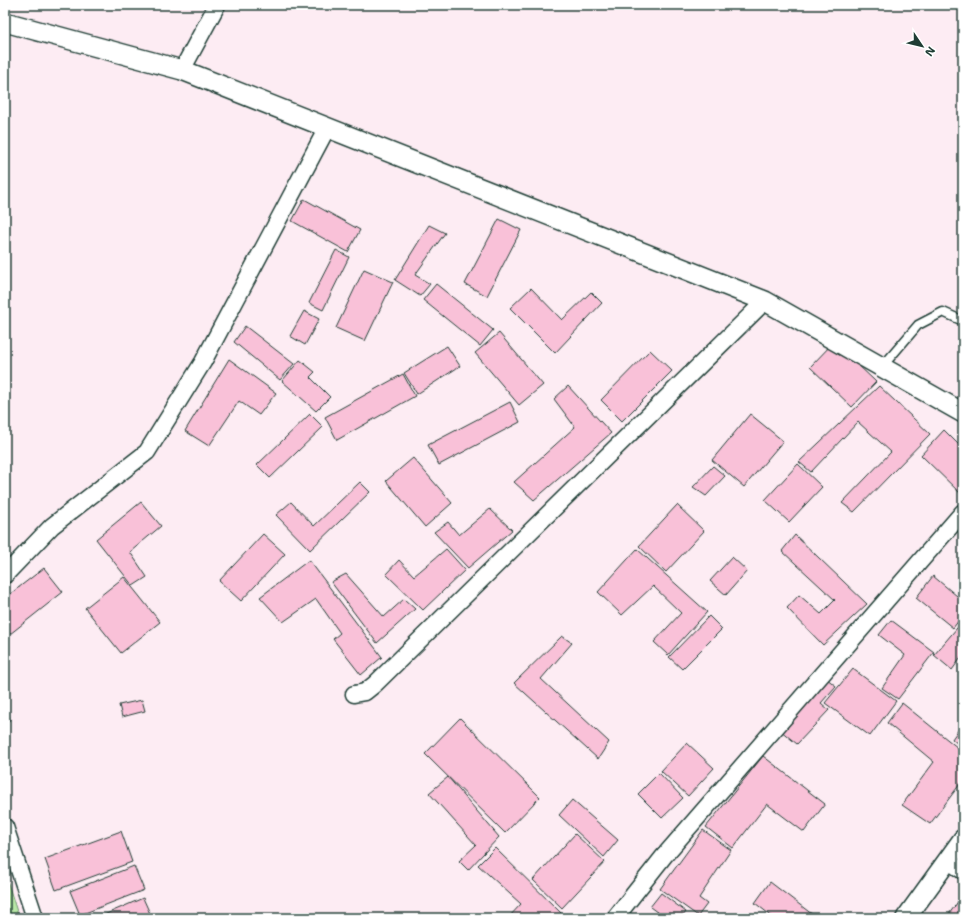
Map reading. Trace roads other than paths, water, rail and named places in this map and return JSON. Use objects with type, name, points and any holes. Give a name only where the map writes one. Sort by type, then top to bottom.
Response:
[{"type":"street","points":[[182,70],[217,5]]},
{"type":"street","points":[[5,22],[182,70],[765,301],[963,413]]},
{"type":"street","points":[[5,575],[52,526],[147,452],[203,362],[327,128]]},
{"type":"street","points":[[354,694],[365,692],[375,684],[765,301]]},
{"type":"street","points":[[614,918],[664,856],[963,512]]},
{"type":"street","points":[[5,827],[35,918]]},
{"type":"street","points":[[906,918],[963,839]]},
{"type":"street","points":[[948,860],[963,871]]},
{"type":"lane","points":[[882,367],[918,325],[943,312],[963,321]]}]
